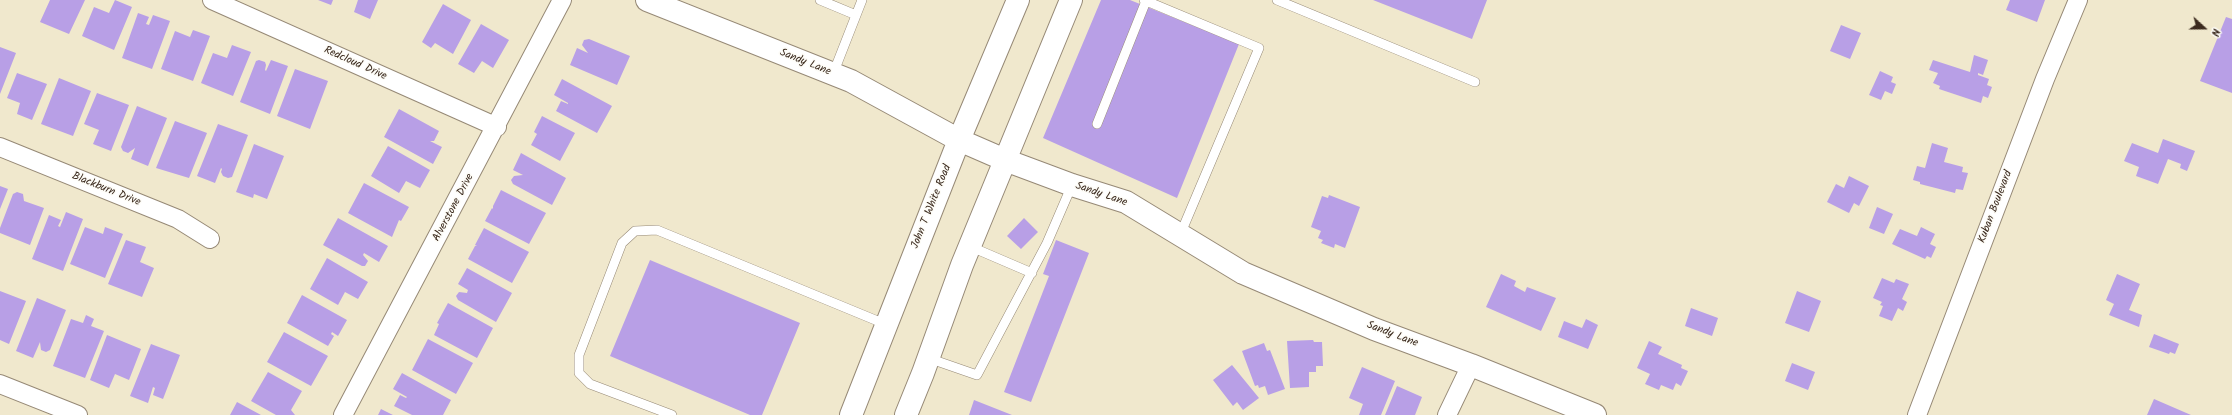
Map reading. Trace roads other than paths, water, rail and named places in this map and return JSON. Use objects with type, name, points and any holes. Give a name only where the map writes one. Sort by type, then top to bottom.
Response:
[{"type":"street","name":"Redcloud Drive","points":[[212,0],[497,127]]},
{"type":"street","name":"Alverstone Drive","points":[[343,415],[497,127],[562,0]]},
{"type":"street","name":"Sandy Lane","points":[[647,0],[677,6],[851,81],[958,140],[1005,160],[1072,185],[1126,202],[1243,273],[1374,329],[1471,365],[1595,415]]},
{"type":"street","name":"John T White Road","points":[[851,415],[958,140],[1018,0]]},
{"type":"street","points":[[906,415],[969,246],[1071,0]]},
{"type":"street","name":"Kuban Boulevard","points":[[1917,415],[2042,86],[2078,0]]},
{"type":"street","name":"Blackburn Drive","points":[[0,147],[178,219],[210,239]]},
{"type":"street","points":[[1447,415],[1471,365]]},
{"type":"street","points":[[0,384],[78,415]]},
{"type":"lane","points":[[820,0],[856,14]]},
{"type":"lane","points":[[833,74],[862,0]]},
{"type":"lane","points":[[1097,124],[1145,0],[1259,48],[1180,235]]},
{"type":"lane","points":[[1277,0],[1475,82]]},
{"type":"lane","points":[[928,358],[977,375],[1047,243],[1072,185]]},
{"type":"lane","points":[[672,415],[590,384],[579,373],[579,354],[622,243],[635,231],[657,230],[886,324]]},
{"type":"lane","points":[[969,246],[1032,272]]}]
